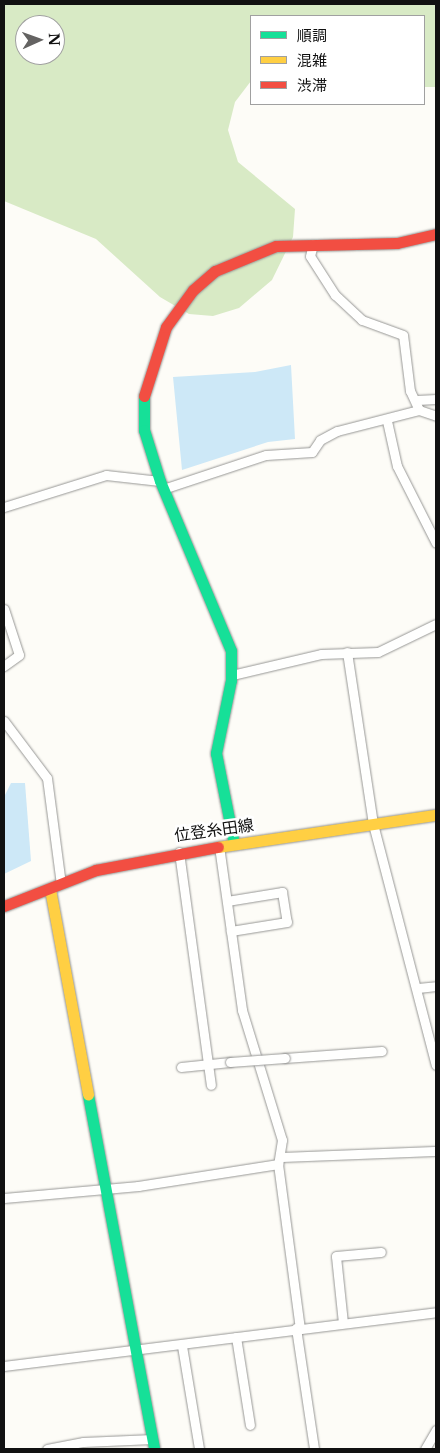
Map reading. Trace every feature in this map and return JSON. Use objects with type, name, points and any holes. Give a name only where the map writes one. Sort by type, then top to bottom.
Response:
[{"type":"street","points":[[234,844],[216,753],[232,675],[228,641],[162,485],[144,430],[144,398],[166,327],[179,306],[215,272],[276,246],[397,243],[436,234]]},
{"type":"street","points":[[313,244],[310,256],[335,295],[362,320],[403,335],[410,391],[417,400],[420,410]]},
{"type":"street","points":[[417,400],[436,399]]},
{"type":"street","points":[[4,507],[106,475],[162,485],[266,455],[312,452],[320,440],[338,431],[387,422],[420,410],[436,416]]},
{"type":"street","points":[[387,422],[397,466],[436,543]]},
{"type":"street","points":[[4,609],[19,655],[4,666]]},
{"type":"street","points":[[232,675],[347,652],[378,652],[436,624]]},
{"type":"street","points":[[347,652],[373,824],[418,988],[436,1065]]},
{"type":"street","points":[[4,722],[47,778],[61,884]]},
{"type":"street","name":"位登糸田線","points":[[4,906],[96,870],[179,852],[436,815]]},
{"type":"street","points":[[219,846],[242,1010],[282,1140],[279,1161],[314,1449]]},
{"type":"street","points":[[179,852],[211,1085]]},
{"type":"street","points":[[47,1449],[83,1442],[153,1444],[138,1353],[50,889]]},
{"type":"street","points":[[227,901],[282,892],[287,922],[231,931]]},
{"type":"street","points":[[418,988],[436,986]]},
{"type":"street","points":[[181,1067],[382,1051]]},
{"type":"street","points":[[4,1198],[106,1189],[279,1161],[436,1151]]},
{"type":"street","points":[[343,1324],[336,1256],[381,1252]]},
{"type":"street","points":[[4,1366],[138,1353],[298,1328],[436,1312]]},
{"type":"street","points":[[236,1338],[250,1425]]},
{"type":"street","points":[[182,1346],[199,1449]]},
{"type":"street","points":[[425,1449],[436,1430]]},
{"type":"green space","points":[[4,4],[436,4],[436,87],[425,87],[425,15],[250,15],[250,82],[235,102],[228,130],[238,162],[295,209],[293,237],[272,280],[239,308],[213,316],[189,314],[160,297],[96,239],[4,201]]},
{"type":"water","points":[[291,365],[295,439],[268,442],[182,470],[173,377],[255,372]]},
{"type":"water","points":[[11,783],[25,783],[31,861],[4,874],[4,797]]},
{"type":"traffic: fast","points":[[144,396],[144,430],[160,481],[231,651],[231,680],[216,753],[234,844]]},
{"type":"traffic: fast","points":[[88,1095],[154,1449]]},
{"type":"traffic: slow","points":[[218,847],[436,815]]},
{"type":"traffic: slow","points":[[50,889],[88,1095]]},
{"type":"traffic: jam","points":[[144,396],[166,327],[193,290],[215,271],[276,246],[397,243],[436,234]]},
{"type":"traffic: jam","points":[[4,906],[96,870],[218,847]]}]
